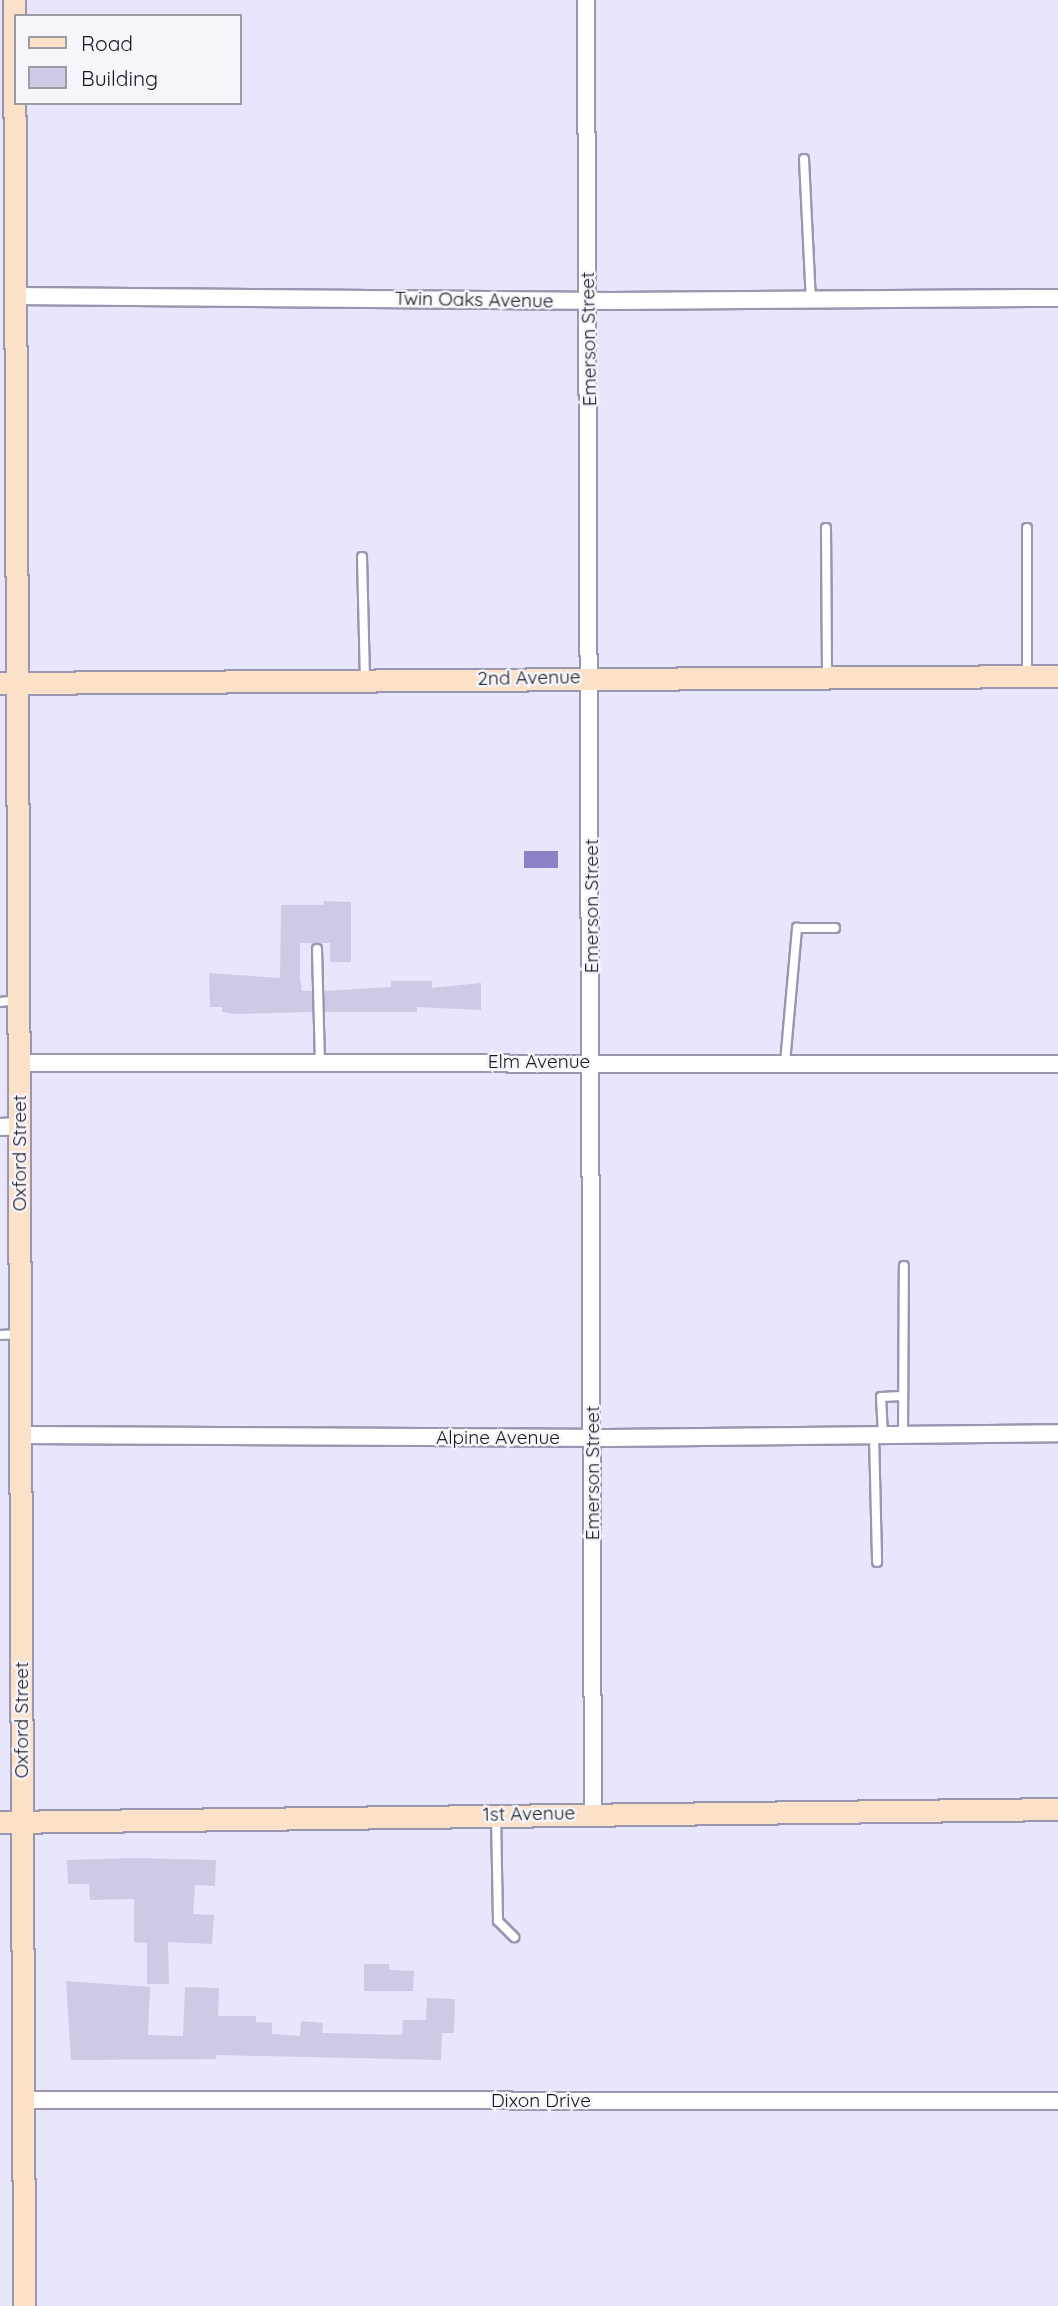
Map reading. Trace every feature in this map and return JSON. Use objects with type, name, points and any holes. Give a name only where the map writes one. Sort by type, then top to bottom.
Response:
[{"type":"street","name":"Emerson Street","points":[[586,0],[592,677],[593,1813]]},
{"type":"street","name":"Oxford Street","points":[[14,105],[15,296],[9,683],[10,1001],[20,1063],[10,1127],[10,1334],[21,1435],[24,2306]]},
{"type":"street","name":"Twin Oaks Avenue","points":[[15,296],[588,300],[1058,298]]},
{"type":"street","name":"2nd Avenue","points":[[9,683],[592,677],[1058,677]]},
{"type":"street","name":"Elm Avenue","points":[[20,1063],[592,1061],[1058,1064]]},
{"type":"street","name":"Alpine Avenue","points":[[21,1435],[592,1437],[1058,1433]]},
{"type":"street","name":"1st Avenue","points":[[0,1822],[1058,1809]]},
{"type":"street","name":"Dixon Drive","points":[[23,2100],[1058,2101]]},
{"type":"lane","points":[[804,159],[811,300]]},
{"type":"lane","points":[[826,528],[828,677]]},
{"type":"lane","points":[[1027,528],[1027,677]]},
{"type":"lane","points":[[362,558],[365,680]]},
{"type":"lane","points":[[785,1063],[797,928],[835,928]]},
{"type":"lane","points":[[317,949],[320,1063]]},
{"type":"lane","points":[[903,1435],[904,1266]]},
{"type":"lane","points":[[877,1562],[881,1397],[902,1396]]},
{"type":"lane","points":[[496,1815],[498,1921],[514,1937]]},
{"type":"shaded area","points":[[524,851],[558,851],[558,868],[524,868]]},
{"type":"building","points":[[324,901],[351,902],[351,962],[330,962],[330,943],[300,943],[302,991],[312,991],[312,1012],[234,1014],[222,1012],[222,1007],[210,1007],[209,973],[280,978],[281,905],[323,905]]},
{"type":"building","points":[[391,981],[432,981],[432,988],[481,983],[481,1010],[417,1007],[417,1012],[325,1012],[325,991],[391,987]]},
{"type":"building","points":[[67,1860],[216,1860],[215,1886],[195,1885],[193,1914],[214,1915],[212,1944],[168,1942],[169,1984],[147,1984],[147,1943],[134,1942],[134,1899],[90,1900],[89,1884],[68,1884]]},
{"type":"building","points":[[364,1964],[389,1964],[389,1970],[414,1971],[413,1991],[364,1991]]},
{"type":"building","points":[[66,1981],[150,1987],[148,2035],[183,2036],[185,1987],[219,1988],[218,2016],[256,2016],[256,2022],[272,2023],[272,2034],[300,2036],[301,2021],[323,2023],[322,2033],[402,2035],[403,2020],[426,2020],[427,1998],[455,1999],[454,2033],[442,2033],[441,2060],[216,2055],[216,2059],[71,2060]]}]
